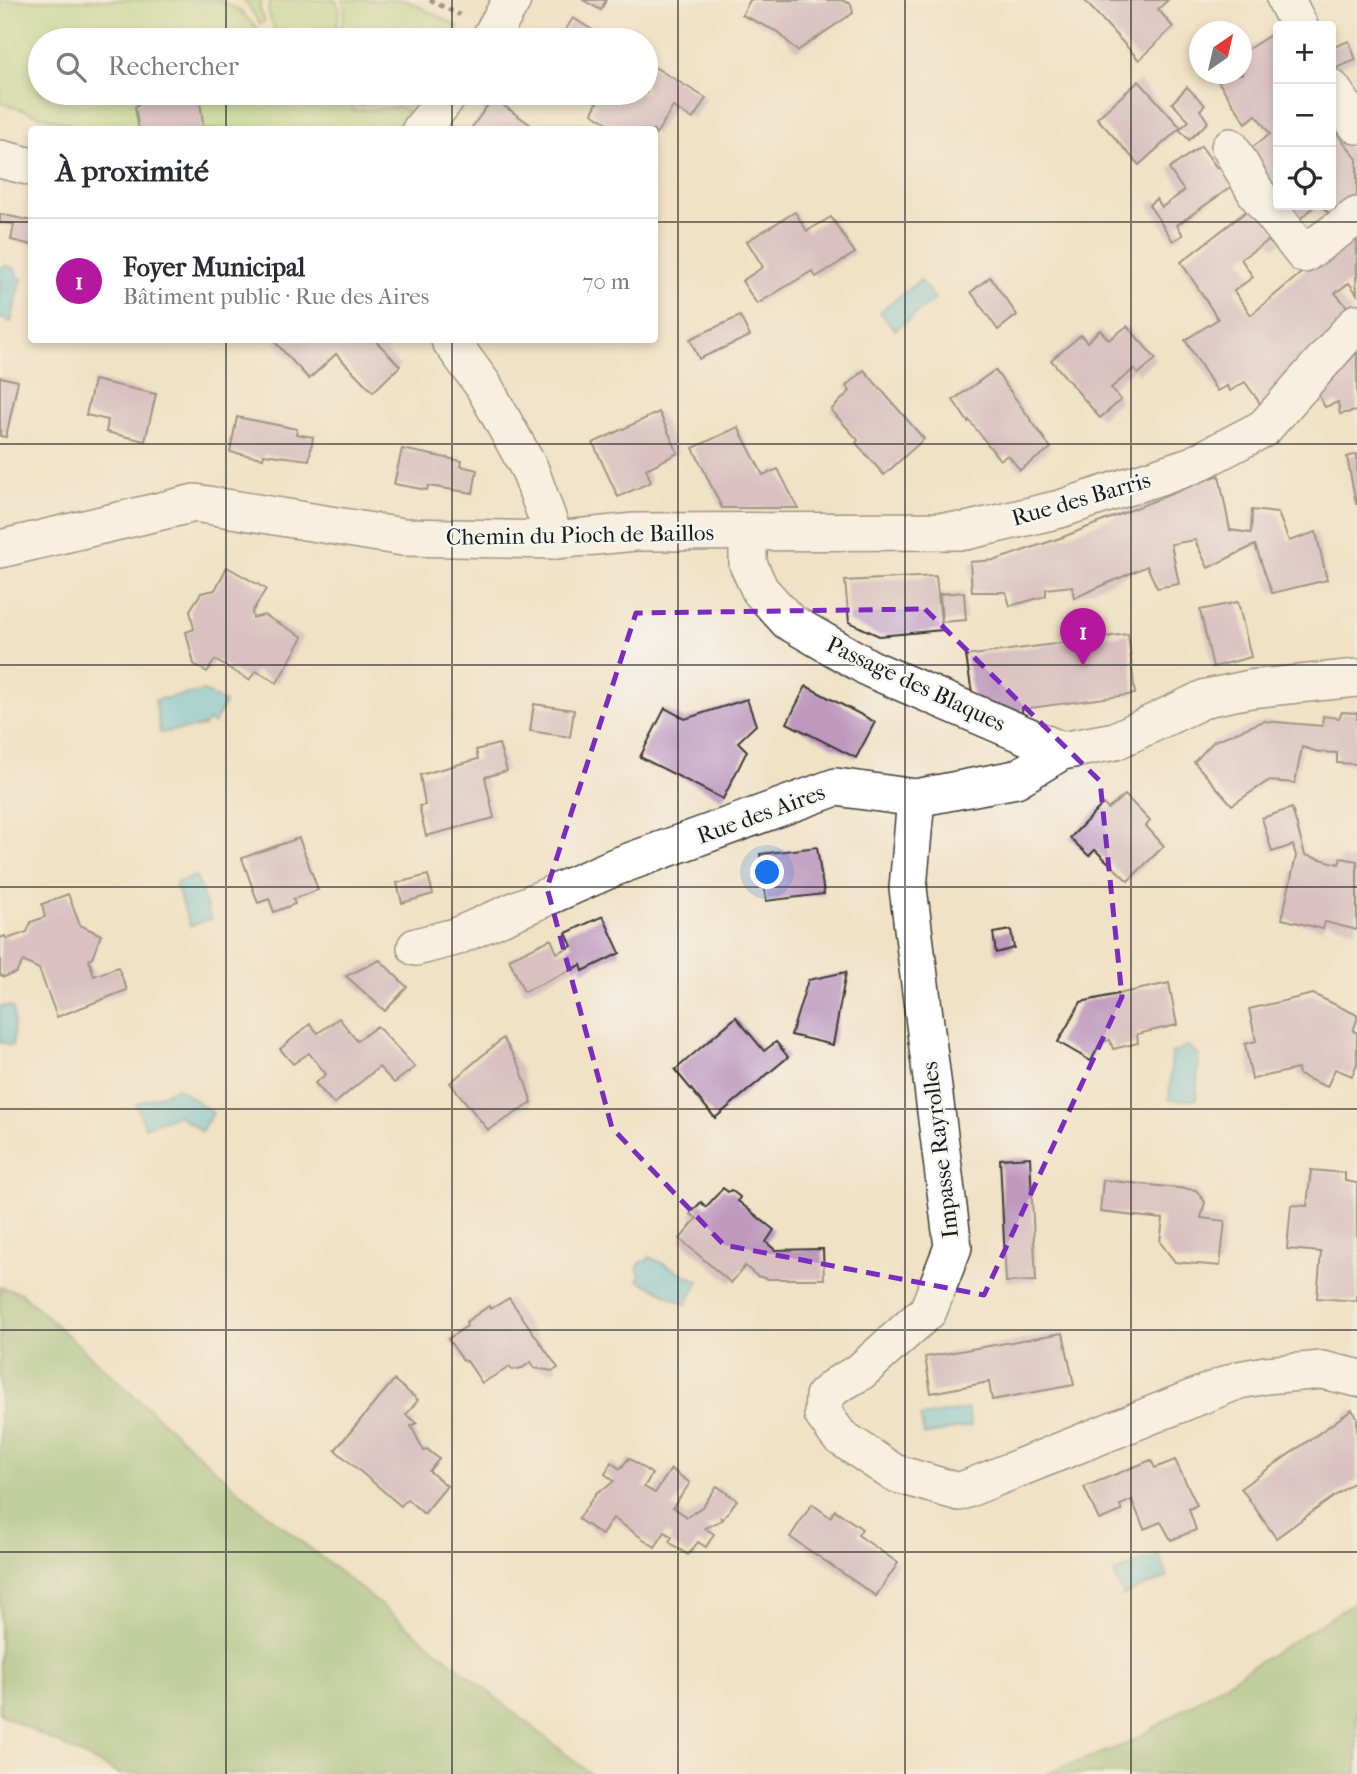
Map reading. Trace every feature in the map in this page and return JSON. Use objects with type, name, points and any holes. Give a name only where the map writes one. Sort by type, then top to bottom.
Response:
[{"type":"street","points":[[497,28],[512,0]]},
{"type":"street","points":[[1286,0],[1296,21]]},
{"type":"street","points":[[1336,95],[1357,125]]},
{"type":"street","points":[[424,126],[441,105]]},
{"type":"street","points":[[1230,147],[1256,194],[1304,254],[1357,216]]},
{"type":"street","points":[[0,159],[28,166]]},
{"type":"street","name":"Rue des Barris","points":[[748,532],[966,531],[1060,509],[1193,466],[1264,428],[1357,323]]},
{"type":"street","points":[[452,343],[483,385],[530,470],[555,540]]},
{"type":"street","name":"Chemin du Pioch de Baillos","points":[[0,548],[195,503],[403,537],[555,540],[635,532],[748,532]]},
{"type":"street","name":"Passage des Blaques","points":[[748,532],[748,564],[760,590],[788,621],[871,669],[1062,751]]},
{"type":"street","name":"Rue des Aires","points":[[416,947],[455,937],[615,867],[836,787],[916,798],[1016,779],[1062,751],[1115,741],[1206,698],[1250,689],[1357,678]]},
{"type":"street","name":"Impasse Rayrolles","points":[[916,798],[908,888],[953,1247],[928,1311],[860,1372],[824,1396],[823,1413],[839,1436],[894,1473],[959,1492],[1239,1380],[1322,1370],[1357,1378]]},
{"type":"highlighted area","points":[[925,609],[1100,781],[1122,997],[984,1295],[724,1245],[612,1128],[547,888],[636,613]]},
{"type":"green space","points":[[0,0],[219,0],[240,11],[257,28],[28,28],[28,105],[351,105],[354,111],[399,107],[408,111],[397,126],[74,126],[0,103]]},
{"type":"green space","points":[[242,0],[262,0],[259,7],[265,21],[260,24]]},
{"type":"green space","points":[[271,0],[336,0],[340,11],[336,28],[274,28],[268,11]]},
{"type":"green space","points":[[342,0],[406,0],[459,27],[341,28],[345,11]]},
{"type":"green space","points":[[0,1287],[21,1293],[240,1492],[591,1774],[119,1774],[0,1714]]},
{"type":"green space","points":[[1357,1601],[1357,1774],[1045,1774],[1129,1743]]},
{"type":"water","points":[[2,267],[15,269],[22,279],[11,322],[0,318],[0,271]]},
{"type":"water","points":[[920,280],[935,299],[895,330],[880,312]]},
{"type":"water","points":[[204,691],[225,703],[214,724],[208,721],[204,726],[160,733],[155,700]]},
{"type":"water","points":[[196,876],[211,919],[190,926],[175,883]]},
{"type":"water","points":[[0,1006],[13,1008],[13,1045],[10,1046],[0,1043]]},
{"type":"water","points":[[1185,1046],[1199,1055],[1196,1100],[1169,1100],[1172,1052]]},
{"type":"water","points":[[178,1088],[213,1113],[201,1131],[178,1115],[145,1127],[136,1104]]},
{"type":"water","points":[[649,1257],[699,1281],[686,1305],[638,1280],[640,1275],[637,1269],[640,1263],[647,1261]]},
{"type":"water","points":[[968,1409],[971,1426],[924,1435],[920,1417]]},
{"type":"water","points":[[1159,1555],[1168,1577],[1123,1596],[1114,1573]]},
{"type":"building","points":[[583,0],[606,0],[601,10]]},
{"type":"building","points":[[750,0],[841,0],[851,4],[853,13],[797,51],[778,32],[742,15]]},
{"type":"building","points":[[1084,0],[1168,0],[1158,9],[1173,27],[1139,60]]},
{"type":"building","points":[[573,18],[589,28],[567,28]]},
{"type":"building","points":[[1273,33],[1273,192],[1247,151],[1270,134],[1256,115],[1246,123],[1220,84],[1252,84],[1252,47]]},
{"type":"building","points":[[1349,41],[1356,60],[1336,68],[1336,46]]},
{"type":"building","points":[[658,69],[706,98],[693,119],[673,107],[658,131],[658,126],[613,126],[592,113],[596,105],[658,105]]},
{"type":"building","points":[[1139,81],[1181,128],[1189,121],[1172,103],[1187,87],[1205,105],[1200,110],[1208,122],[1189,140],[1179,129],[1139,165],[1097,118]]},
{"type":"building","points":[[201,105],[203,126],[138,126],[135,107]]},
{"type":"building","points":[[488,105],[503,105],[532,126],[473,126]]},
{"type":"building","points":[[1336,132],[1357,159],[1357,204],[1336,222],[1325,210],[1336,210]]},
{"type":"building","points":[[1201,146],[1217,168],[1229,161],[1241,180],[1177,225],[1183,235],[1173,241],[1149,205],[1156,199],[1162,207],[1184,191],[1169,169]]},
{"type":"building","points":[[1257,203],[1282,242],[1275,247],[1268,241],[1241,259],[1253,277],[1234,291],[1251,315],[1357,226],[1357,294],[1349,283],[1335,293],[1352,312],[1262,406],[1245,382],[1230,391],[1227,386],[1217,391],[1185,340],[1218,319],[1181,262]]},
{"type":"building","points":[[1284,210],[1310,210],[1294,224]]},
{"type":"building","points":[[795,212],[807,231],[831,217],[855,253],[816,277],[812,271],[757,304],[742,281],[763,267],[747,241]]},
{"type":"building","points":[[0,214],[28,220],[28,244],[11,240],[14,224],[0,223]]},
{"type":"building","points":[[990,277],[1017,315],[998,330],[971,292]]},
{"type":"building","points":[[740,316],[750,336],[699,359],[690,339]]},
{"type":"building","points":[[1127,326],[1156,359],[1138,374],[1134,369],[1111,388],[1121,400],[1100,418],[1051,360],[1081,335],[1087,342],[1100,330],[1109,340]]},
{"type":"building","points":[[276,343],[378,343],[400,366],[373,392],[336,354],[309,379]]},
{"type":"building","points":[[1357,352],[1357,411],[1340,414],[1338,402],[1325,407],[1317,392]]},
{"type":"building","points":[[864,370],[924,439],[884,475],[831,410],[850,391],[846,386]]},
{"type":"building","points":[[995,370],[1051,448],[1020,470],[1008,455],[1000,460],[953,400]]},
{"type":"building","points":[[0,377],[18,381],[6,437],[0,436]]},
{"type":"building","points":[[94,380],[156,394],[145,441],[106,432],[108,420],[86,415]]},
{"type":"building","points":[[659,412],[678,453],[646,469],[651,482],[618,497],[593,443]]},
{"type":"building","points":[[237,417],[297,429],[296,434],[313,437],[309,460],[264,454],[263,458],[230,452]]},
{"type":"building","points":[[738,427],[763,475],[778,469],[798,508],[722,508],[693,448]]},
{"type":"building","points":[[402,449],[462,461],[461,466],[477,470],[473,493],[428,486],[427,490],[394,484]]},
{"type":"building","points":[[1357,454],[1357,504],[1356,504],[1347,457]]},
{"type":"building","points":[[1219,475],[1230,530],[1251,533],[1252,510],[1278,513],[1289,541],[1316,532],[1327,580],[1272,593],[1255,545],[1208,568],[1195,540],[1171,544],[1179,584],[1157,588],[1147,566],[1074,598],[1072,586],[1046,589],[1046,596],[1010,606],[1006,592],[972,592],[970,562],[996,560],[1063,537]]},
{"type":"building","points":[[227,567],[266,589],[252,612],[253,618],[264,615],[303,637],[277,683],[256,671],[249,680],[215,660],[207,672],[194,664],[186,632],[194,629],[190,610],[201,593],[215,590]]},
{"type":"building","points":[[936,576],[942,630],[879,636],[849,622],[845,581]]},
{"type":"building","points":[[964,592],[966,620],[942,622],[940,594]]},
{"type":"building","points":[[1238,602],[1251,657],[1213,667],[1200,610]]},
{"type":"building","points":[[1128,634],[1135,694],[1022,709],[1023,722],[973,699],[966,656]]},
{"type":"building","points":[[806,686],[875,722],[856,758],[787,723]]},
{"type":"building","points":[[747,699],[756,725],[738,742],[747,751],[723,799],[640,757],[665,708],[685,719]]},
{"type":"building","points":[[534,704],[574,710],[570,737],[530,731]]},
{"type":"building","points":[[1342,712],[1357,713],[1357,764],[1337,763],[1337,753],[1302,747],[1295,783],[1268,781],[1232,805],[1194,762],[1214,741],[1264,721],[1322,726],[1323,716],[1339,718]]},
{"type":"building","points":[[499,744],[507,771],[485,777],[494,818],[426,836],[419,806],[425,805],[420,775],[478,759],[476,750]]},
{"type":"building","points":[[1125,795],[1150,821],[1146,826],[1164,846],[1128,881],[1095,850],[1089,856],[1070,838],[1103,804],[1108,809]]},
{"type":"building","points":[[1292,808],[1305,855],[1339,864],[1341,858],[1357,861],[1357,930],[1325,922],[1323,929],[1282,919],[1296,856],[1293,845],[1272,852],[1262,818]]},
{"type":"building","points":[[299,838],[318,890],[293,899],[295,904],[274,912],[269,899],[258,903],[242,858]]},
{"type":"building","points":[[817,847],[824,894],[766,901],[760,854]]},
{"type":"building","points":[[428,875],[433,894],[402,903],[397,883]]},
{"type":"building","points":[[68,894],[80,925],[101,935],[89,960],[94,976],[118,967],[127,990],[57,1017],[39,969],[23,961],[16,973],[4,977],[0,975],[0,938],[5,936],[7,939],[27,932],[31,922],[45,917],[42,904]]},
{"type":"building","points":[[603,916],[620,953],[583,971],[581,965],[524,992],[509,959],[551,939],[557,953],[572,946],[566,933]]},
{"type":"building","points":[[1011,930],[1014,948],[996,953],[993,933]]},
{"type":"building","points":[[380,960],[407,987],[385,1011],[346,976]]},
{"type":"building","points":[[846,972],[833,1045],[791,1035],[808,980]]},
{"type":"building","points":[[1169,983],[1177,1025],[1137,1034],[1138,1043],[1113,1049],[1110,1040],[1101,1042],[1091,1061],[1058,1042],[1081,1002]]},
{"type":"building","points":[[1313,994],[1357,1015],[1353,1031],[1357,1033],[1357,1064],[1352,1076],[1335,1069],[1327,1087],[1299,1075],[1298,1069],[1252,1079],[1245,1044],[1256,1041],[1249,1009]]},
{"type":"building","points":[[736,1017],[764,1051],[776,1042],[788,1057],[715,1118],[675,1070]]},
{"type":"building","points":[[339,1018],[357,1041],[377,1026],[415,1067],[394,1083],[379,1067],[334,1104],[315,1083],[326,1074],[309,1053],[293,1064],[280,1049],[310,1024],[318,1033]]},
{"type":"building","points":[[503,1038],[520,1067],[532,1103],[488,1130],[450,1083]]},
{"type":"building","points":[[1030,1157],[1036,1281],[1006,1282],[1000,1159]]},
{"type":"building","points":[[1311,1170],[1345,1173],[1345,1181],[1357,1183],[1357,1301],[1317,1298],[1321,1252],[1287,1249],[1291,1205],[1307,1206]]},
{"type":"building","points":[[1103,1180],[1196,1190],[1205,1202],[1201,1218],[1225,1221],[1220,1266],[1175,1262],[1160,1242],[1163,1219],[1100,1212]]},
{"type":"building","points":[[723,1188],[740,1197],[738,1201],[774,1230],[766,1242],[775,1250],[823,1249],[824,1279],[769,1279],[757,1276],[745,1266],[731,1283],[680,1239],[697,1218],[690,1214],[701,1202],[706,1207]]},
{"type":"building","points":[[509,1298],[558,1368],[553,1371],[534,1368],[531,1362],[522,1368],[512,1370],[510,1367],[482,1383],[448,1339],[489,1306],[491,1309]]},
{"type":"building","points":[[1063,1333],[1074,1385],[992,1400],[989,1382],[931,1393],[925,1357]]},
{"type":"building","points":[[394,1380],[418,1400],[406,1415],[417,1423],[411,1426],[424,1451],[427,1449],[439,1459],[429,1471],[447,1486],[424,1514],[407,1499],[401,1506],[335,1450]]},
{"type":"building","points":[[1352,1410],[1357,1417],[1357,1480],[1276,1538],[1241,1488]]},
{"type":"building","points":[[629,1458],[652,1474],[644,1487],[655,1493],[671,1469],[690,1483],[673,1507],[687,1517],[703,1506],[717,1486],[737,1500],[722,1520],[705,1528],[714,1534],[706,1547],[698,1542],[688,1555],[669,1542],[672,1537],[665,1532],[655,1547],[613,1518],[602,1535],[578,1519],[597,1492],[614,1481],[605,1474],[611,1462],[620,1469]]},
{"type":"building","points":[[1151,1460],[1155,1468],[1175,1460],[1197,1505],[1189,1509],[1196,1530],[1171,1540],[1161,1522],[1144,1529],[1132,1500],[1120,1505],[1122,1511],[1099,1520],[1084,1487]]},
{"type":"building","points":[[812,1504],[830,1517],[835,1510],[862,1529],[858,1535],[898,1563],[876,1596],[790,1537]]},
{"type":"place","name":"Foyer Municipal","points":[[1083,666]]}]
